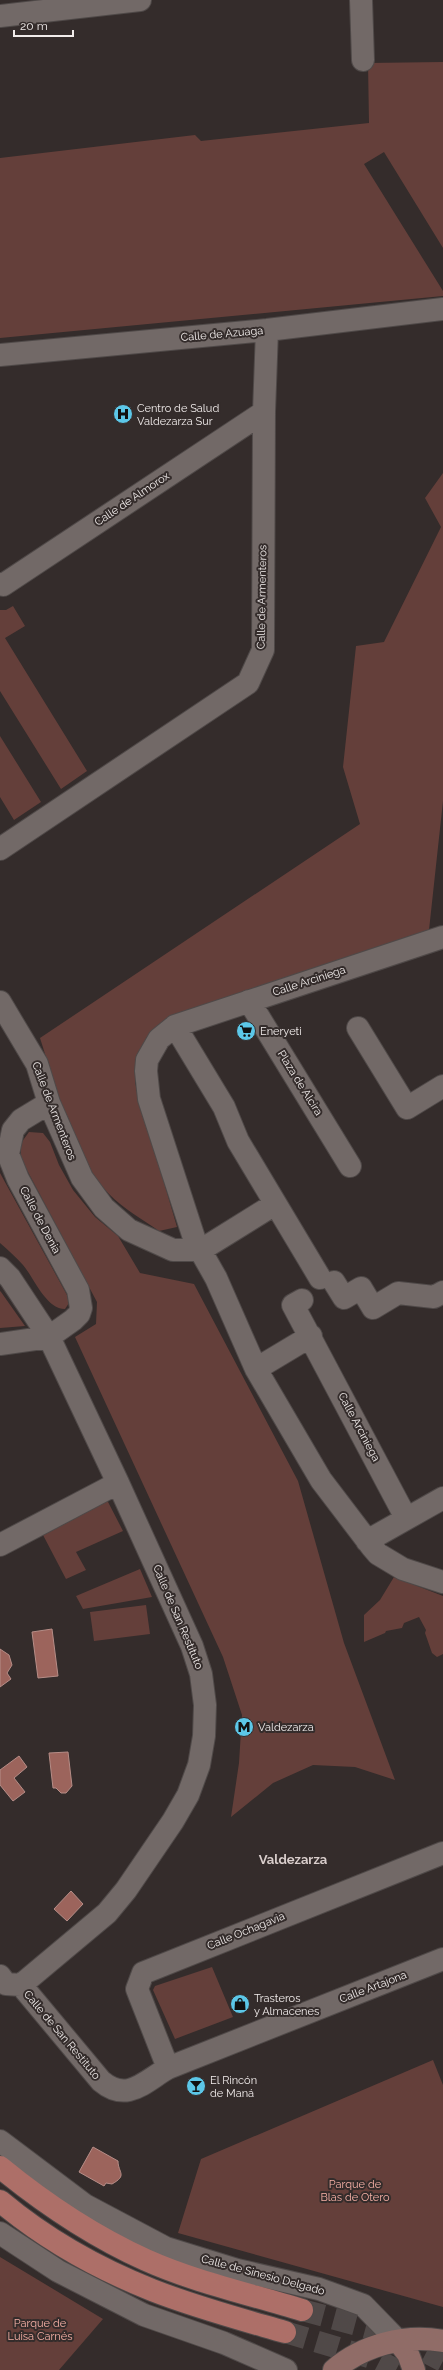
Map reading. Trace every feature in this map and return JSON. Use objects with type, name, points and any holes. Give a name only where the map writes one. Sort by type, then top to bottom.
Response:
[{"type":"main road","name":"Calle de Sinesio Delgado","points":[[0,2167],[31,2192],[66,2216],[114,2245],[146,2260],[188,2276],[302,2310]]},
{"type":"main road","points":[[0,2201],[14,2213],[63,2245],[151,2290],[285,2332]]},
{"type":"street","points":[[0,16],[140,0]]},
{"type":"street","points":[[361,0],[363,60]]},
{"type":"street","name":"Calle de Azuaga","points":[[0,355],[267,330],[443,309]]},
{"type":"street","name":"Calle de Armenteros","points":[[0,849],[248,683],[263,650],[264,412],[267,330]]},
{"type":"street","name":"Calle de Almorox","points":[[0,584],[3,585],[264,412]]},
{"type":"street","name":"Calle Arciniega","points":[[443,937],[175,1026],[159,1039],[147,1060],[147,1086],[149,1099],[191,1228],[216,1278],[256,1369],[321,1480],[366,1541],[378,1554],[396,1566],[443,1582]]},
{"type":"street","name":"Plaza de Alcira","points":[[249,1001],[350,1166]]},
{"type":"street","name":"Calle de Armenteros","points":[[0,1002],[37,1064],[49,1103],[79,1172],[104,1208],[129,1230],[139,1236],[173,1250],[201,1250]]},
{"type":"street","points":[[175,1026],[224,1107],[238,1141],[275,1204],[321,1273],[344,1298],[361,1288],[373,1308],[398,1293],[434,1297],[443,1292]]},
{"type":"street","points":[[358,1028],[407,1108],[443,1086]]},
{"type":"street","name":"Calle de Denia","points":[[49,1103],[21,1120],[13,1130],[8,1154],[18,1179],[78,1290],[82,1302],[80,1314],[49,1337]]},
{"type":"street","points":[[201,1250],[275,1204]]},
{"type":"street","name":"Calle de San Restituto","points":[[0,1268],[10,1278],[49,1337],[118,1482],[181,1621],[201,1674],[205,1705],[203,1749],[194,1780],[181,1807],[126,1890],[91,1928],[21,1985],[6,1984],[0,1976]]},
{"type":"street","name":"Calle Arciniega","points":[[302,1300],[293,1305],[311,1336],[406,1518]]},
{"type":"street","points":[[256,1369],[311,1336]]},
{"type":"street","points":[[0,1344],[49,1337]]},
{"type":"street","points":[[0,1545],[118,1482]]},
{"type":"street","points":[[366,1541],[443,1498]]},
{"type":"street","name":"Calle Ochagavia","points":[[168,2068],[137,1990],[143,1973],[443,1853]]},
{"type":"street","name":"Calle Artajona","points":[[168,2068],[443,1959]]},
{"type":"street","name":"Calle de San Restituto","points":[[21,1985],[101,2082],[110,2089],[118,2092],[128,2091],[168,2068]]},
{"type":"street","name":"Calle de Sinesio Delgado","points":[[0,2141],[85,2205],[166,2248],[237,2270],[319,2289],[363,2306],[398,2341]]},
{"type":"street","points":[[0,2233],[58,2271],[144,2315],[224,2343],[286,2370]]},
{"type":"street","points":[[334,2370],[346,2360],[372,2346],[398,2341],[443,2341]]},
{"type":"street","points":[[398,2341],[408,2354],[414,2370]]},
{"type":"green space","points":[[443,62],[443,248],[384,152],[364,164],[443,291],[443,296],[0,338],[0,158],[195,135],[201,141],[369,123],[368,63]]},
{"type":"green space","points":[[443,473],[443,801],[429,930],[175,1019],[139,1061],[135,1083],[177,1227],[159,1231],[127,1209],[109,1194],[97,1179],[76,1142],[67,1120],[40,1038],[360,824],[343,767],[356,646],[384,642],[441,527],[425,498]]},
{"type":"green space","points":[[13,606],[25,626],[5,638],[87,771],[61,789],[0,691],[0,610],[6,610]]},
{"type":"green space","points":[[0,736],[41,802],[14,820],[0,797]]},
{"type":"green space","points":[[29,1132],[43,1133],[50,1142],[59,1165],[73,1190],[95,1217],[118,1236],[140,1273],[194,1284],[298,1481],[344,1643],[395,1780],[355,1767],[313,1765],[273,1783],[231,1817],[239,1763],[242,1715],[223,1657],[75,1337],[96,1324],[97,1302],[21,1159],[21,1143]]},
{"type":"green space","points":[[0,1173],[67,1295],[69,1303],[65,1309],[58,1308],[46,1299],[23,1265],[0,1243]]},
{"type":"green space","points":[[0,1291],[1,1292],[25,1326],[0,1328]]},
{"type":"green space","points":[[107,1500],[123,1531],[76,1552],[86,1570],[66,1579],[43,1535]]},
{"type":"green space","points":[[140,1569],[152,1597],[83,1609],[76,1596]]},
{"type":"green space","points":[[394,1577],[443,1596],[443,1654],[437,1657],[432,1653],[425,1633],[426,1630],[419,1617],[404,1623],[402,1628],[386,1631],[385,1633],[364,1642],[364,1615],[380,1600]]},
{"type":"green space","points":[[146,1605],[150,1634],[94,1641],[90,1612]]},
{"type":"green space","points":[[212,1967],[233,2017],[175,2039],[153,1990],[155,1986]]},
{"type":"green space","name":"Parque de Blas de Otero","points":[[433,2060],[443,2085],[443,2307],[178,2233],[201,2159]]},
{"type":"green space","name":"Parque de Luisa Carnés","points":[[0,2257],[103,2319],[59,2370],[0,2370]]},
{"type":"shaded area","points":[[52,1629],[58,1676],[38,1678],[32,1632]]},
{"type":"shaded area","points":[[0,1649],[9,1655],[12,1665],[7,1673],[11,1679],[0,1687]]},
{"type":"shaded area","points":[[68,1752],[72,1786],[66,1793],[61,1793],[56,1788],[53,1788],[49,1753]]},
{"type":"shaded area","points":[[19,1756],[27,1767],[14,1778],[25,1792],[13,1801],[0,1785],[0,1770]]},
{"type":"shaded area","points":[[71,1891],[83,1904],[67,1921],[54,1909]]},
{"type":"shaded area","points":[[93,2147],[118,2161],[121,2176],[117,2181],[112,2184],[106,2183],[104,2186],[79,2172]]},
{"type":"tunnel","points":[[302,2310],[391,2334],[443,2361]]},
{"type":"tunnel","points":[[285,2332],[375,2359],[396,2370]]},
{"type":"place","name":"Centro de Salud Valdezarza Sur","points":[[123,414]]},
{"type":"place","name":"Eneryeti","points":[[246,1031]]},
{"type":"place","name":"Valdezarza","points":[[244,1727]]},
{"type":"place","name":"Trasteros y Almacenes","points":[[240,2004]]},
{"type":"place","name":"El Rincón de Maná","points":[[196,2086]]},
{"type":"district","name":"Valdezarza","points":[[293,1859]]}]
